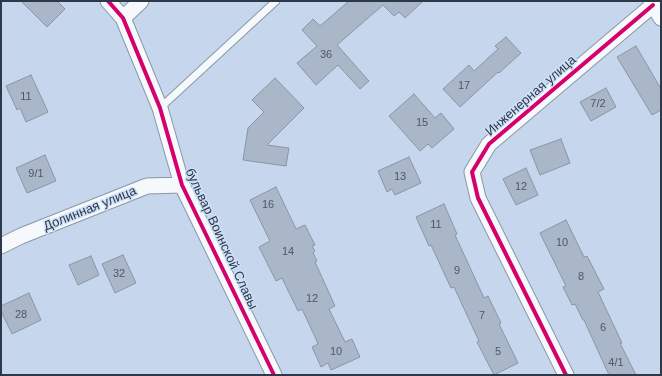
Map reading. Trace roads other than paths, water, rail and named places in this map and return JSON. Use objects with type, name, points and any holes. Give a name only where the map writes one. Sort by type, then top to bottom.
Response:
[{"type":"street","name":"бульвар Воинской Славы","points":[[108,1],[123,18],[160,108],[182,185],[274,375]]},
{"type":"street","points":[[123,18],[141,1]]},
{"type":"street","points":[[652,3],[661,18]]},
{"type":"street","name":"Инженерная улица","points":[[566,375],[478,198],[472,172],[489,144],[652,3]]},
{"type":"street","name":"Долинная улица","points":[[1,246],[21,236],[147,186],[182,185]]},
{"type":"lane","points":[[160,108],[276,1]]}]
